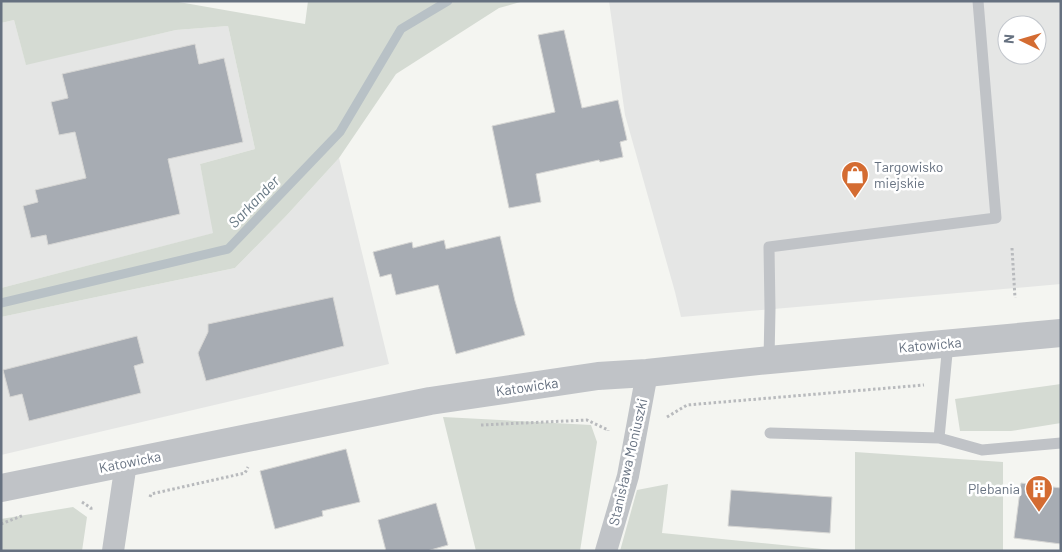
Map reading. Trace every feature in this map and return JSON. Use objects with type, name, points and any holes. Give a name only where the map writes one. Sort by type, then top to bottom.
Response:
[{"type":"street","name":"Katowicka","points":[[1,488],[430,401],[598,376],[647,373],[1061,333]]},
{"type":"street","name":"Stanisława Moniuszki","points":[[606,551],[628,476],[647,373]]},
{"type":"street","points":[[114,547],[126,463]]},
{"type":"lane","points":[[769,360],[769,247],[996,218],[978,1]]},
{"type":"lane","points":[[939,438],[946,384],[948,343]]},
{"type":"lane","points":[[770,433],[939,438],[982,450],[1061,443]]},
{"type":"path","points":[[1012,248],[1015,298]]},
{"type":"path","points":[[665,418],[687,405],[946,384]]},
{"type":"path","points":[[480,425],[588,420],[608,430],[608,438]]},
{"type":"path","points":[[148,500],[151,494],[246,473],[252,460]]},
{"type":"path","points":[[77,498],[91,508],[91,535],[114,547]]},
{"type":"shaded area","points":[[1,1],[173,1],[305,24],[308,1],[524,1],[499,8],[396,74],[339,158],[235,268],[1,317],[1,288],[213,233],[200,164],[255,149],[228,26],[176,30],[26,65],[14,20],[1,23]]},
{"type":"shaded area","name":"Targowisko miejskie","points":[[609,1],[1061,1],[1061,284],[681,317],[625,115]]},
{"type":"shaded area","points":[[14,20],[26,64],[176,30],[228,26],[255,149],[200,164],[214,233],[1,288],[1,23]]},
{"type":"shaded area","points":[[339,158],[389,364],[1,455],[1,317],[235,268]]},
{"type":"shaded area","points":[[1061,384],[1061,423],[1011,431],[960,431],[955,399]]},
{"type":"shaded area","points":[[443,417],[591,425],[597,442],[580,551],[476,551]]},
{"type":"shaded area","points":[[855,452],[1003,462],[1003,551],[855,551]]},
{"type":"shaded area","points":[[668,484],[662,533],[842,551],[620,551],[637,490]]},
{"type":"shaded area","points":[[73,507],[87,517],[82,551],[1,551],[1,519]]},
{"type":"building","points":[[564,30],[582,108],[618,100],[627,140],[620,142],[623,157],[600,162],[599,160],[536,174],[541,202],[509,208],[492,126],[555,112],[538,35]]},
{"type":"building","points":[[195,44],[199,64],[224,58],[243,142],[168,159],[180,214],[48,245],[46,235],[31,238],[23,206],[38,202],[35,190],[86,178],[75,132],[59,135],[51,102],[68,98],[62,74]]},
{"type":"building","points":[[500,236],[525,335],[456,354],[438,285],[396,295],[391,274],[380,277],[373,252],[412,242],[413,248],[444,240],[446,249]]},
{"type":"building","points":[[333,297],[344,346],[206,381],[198,353],[208,332],[208,324]]},
{"type":"building","points":[[137,336],[144,363],[134,366],[141,393],[29,421],[22,394],[10,397],[3,370]]},
{"type":"building","points":[[346,449],[360,502],[322,511],[323,516],[275,529],[260,471]]},
{"type":"building","name":"Plebania","points":[[1021,483],[1061,488],[1061,544],[1014,538]]},
{"type":"building","points":[[731,490],[832,497],[830,533],[728,526]]},
{"type":"building","points":[[436,503],[448,545],[427,551],[386,551],[378,520]]},
{"type":"waterway","name":"Sarkander","points":[[1,303],[228,249],[340,132],[401,29],[448,1]]},
{"type":"place","name":"Targowisko miejskie","points":[[855,199]]},
{"type":"place","name":"Plebania","points":[[1039,513]]}]
